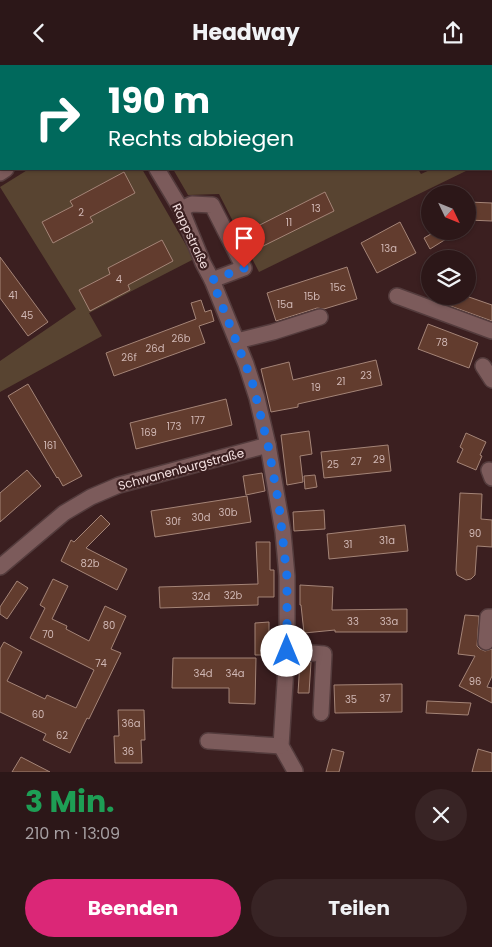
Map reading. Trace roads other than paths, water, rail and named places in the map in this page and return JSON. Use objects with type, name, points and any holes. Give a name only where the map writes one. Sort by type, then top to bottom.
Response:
[{"type":"street","name":"Rappstraße","points":[[158,170],[181,209],[237,341],[257,398],[268,445],[279,505],[287,577],[287,651],[280,746]]},
{"type":"street","points":[[181,209],[192,205],[212,205],[244,268],[212,280]]},
{"type":"street","points":[[397,296],[492,331]]},
{"type":"street","points":[[237,341],[320,317]]},
{"type":"street","points":[[483,366],[492,379]]},
{"type":"street","name":"Schwanenburgstraße","points":[[0,567],[20,548],[64,513],[91,497],[119,485],[268,445]]},
{"type":"street","points":[[486,642],[488,617],[492,617]]},
{"type":"street","points":[[287,651],[324,654],[321,713]]},
{"type":"street","points":[[208,741],[280,746],[295,771]]}]
